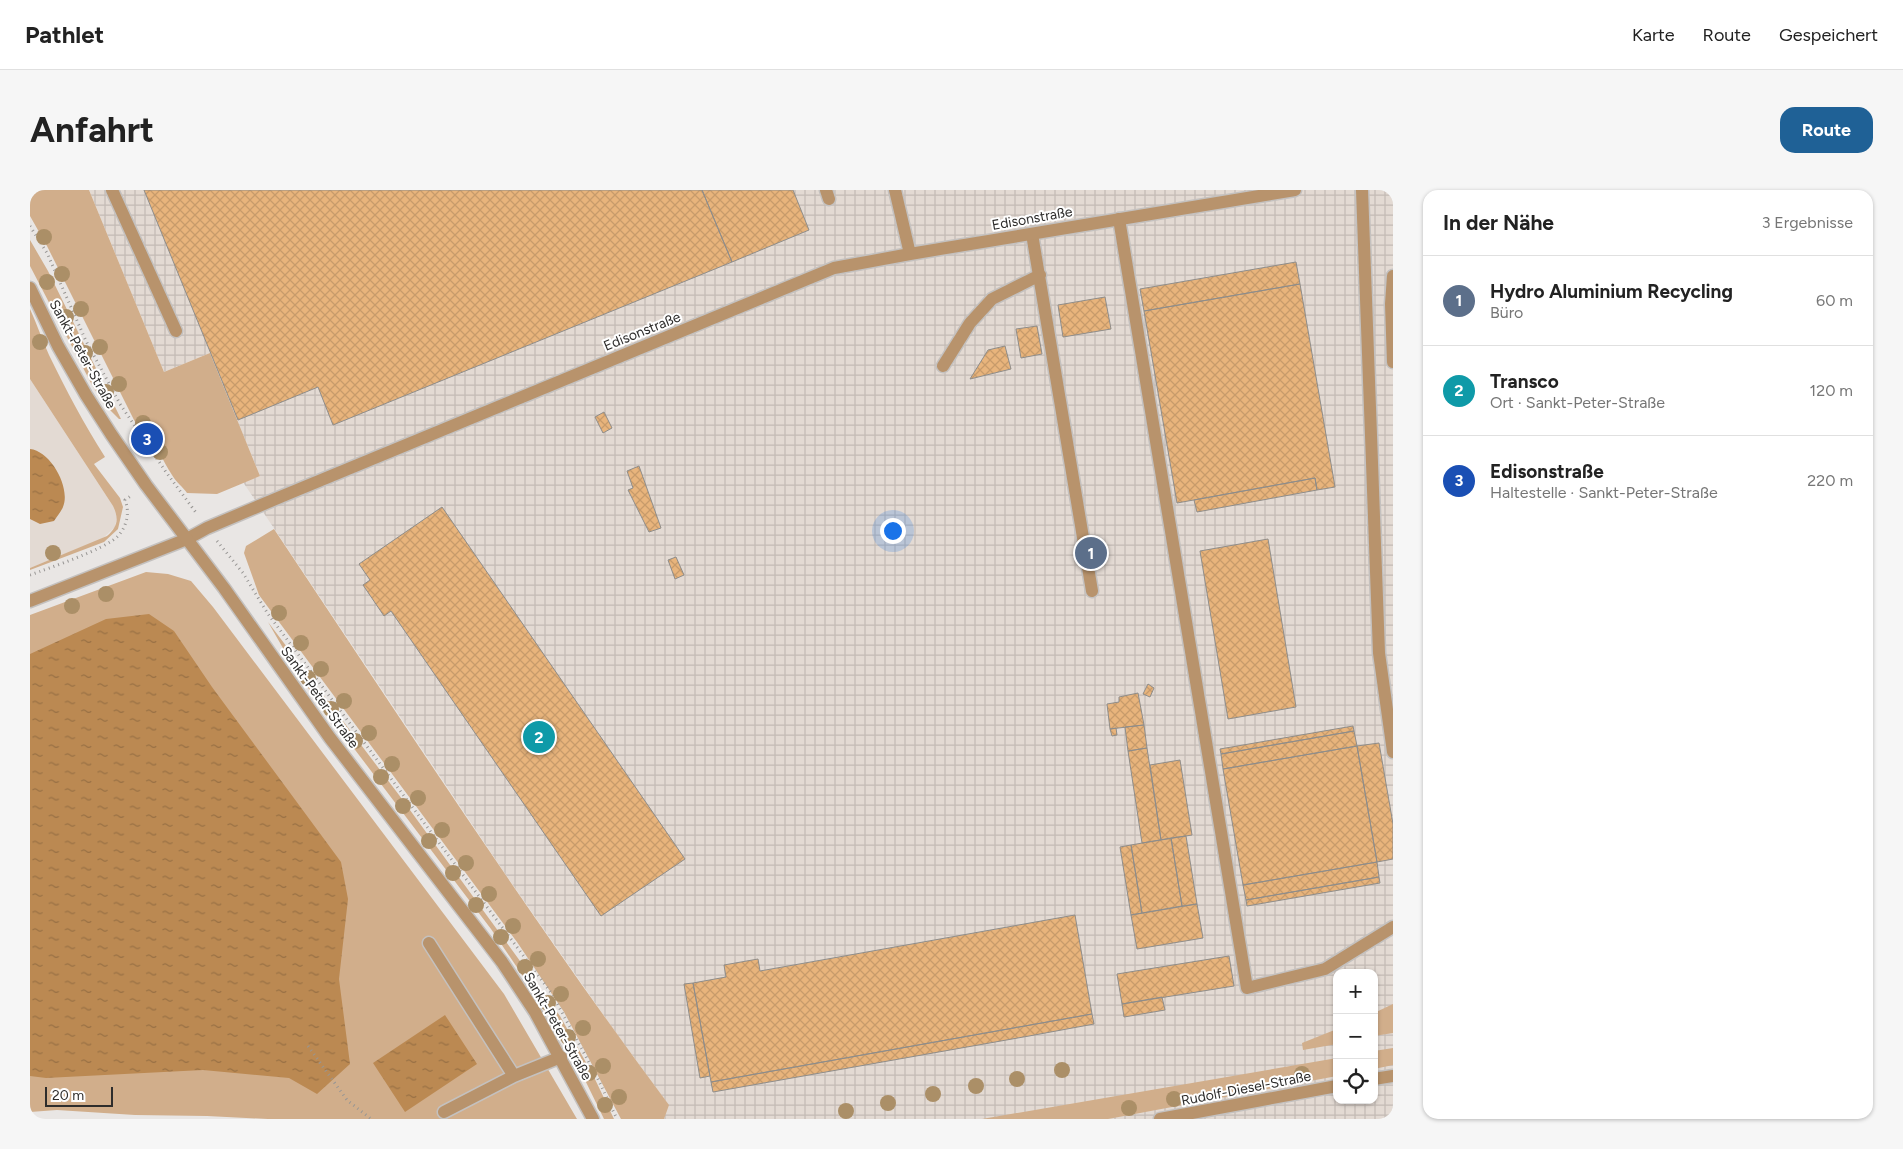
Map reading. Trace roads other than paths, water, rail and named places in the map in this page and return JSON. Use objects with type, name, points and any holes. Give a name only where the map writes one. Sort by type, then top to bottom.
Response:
[{"type":"street","points":[[112,190],[176,331]]},
{"type":"street","points":[[895,190],[910,254]]},
{"type":"street","name":"Edisonstraße","points":[[30,601],[187,539],[207,528],[834,268],[1295,190]]},
{"type":"street","points":[[1362,190],[1379,653],[1393,752]]},
{"type":"street","points":[[1119,219],[1248,988],[1325,969],[1393,927]]},
{"type":"street","points":[[1032,234],[1092,591]]},
{"type":"street","points":[[943,366],[970,323],[992,298],[1040,275]]},
{"type":"street","points":[[1393,276],[1391,304],[1393,362]]},
{"type":"street","name":"Sankt-Peter-Straße","points":[[30,288],[58,346],[86,395],[146,485],[224,588],[330,738],[502,962],[535,1012],[593,1119]]},
{"type":"street","points":[[429,944],[514,1076]]},
{"type":"street","points":[[444,1112],[514,1076],[561,1057]]},
{"type":"street","points":[[1378,1078],[1393,1076]]},
{"type":"street","name":"Rudolf-Diesel-Straße","points":[[1160,1119],[1333,1087]]},
{"type":"water","points":[[30,449],[38,451],[52,463],[62,481],[65,499],[62,509],[54,521],[40,524],[30,519]]},
{"type":"water","points":[[149,614],[174,631],[212,687],[341,862],[348,899],[339,979],[350,1064],[317,1094],[289,1078],[203,1070],[46,1078],[30,1076],[30,654],[106,619]]},
{"type":"water","points":[[445,1015],[477,1064],[405,1112],[373,1063]]},
{"type":"place","name":"Edisonstraße","points":[[147,439]]},
{"type":"place","name":"Hydro Aluminium Recycling","points":[[1091,553]]},
{"type":"place","name":"Transco","points":[[539,737]]}]
